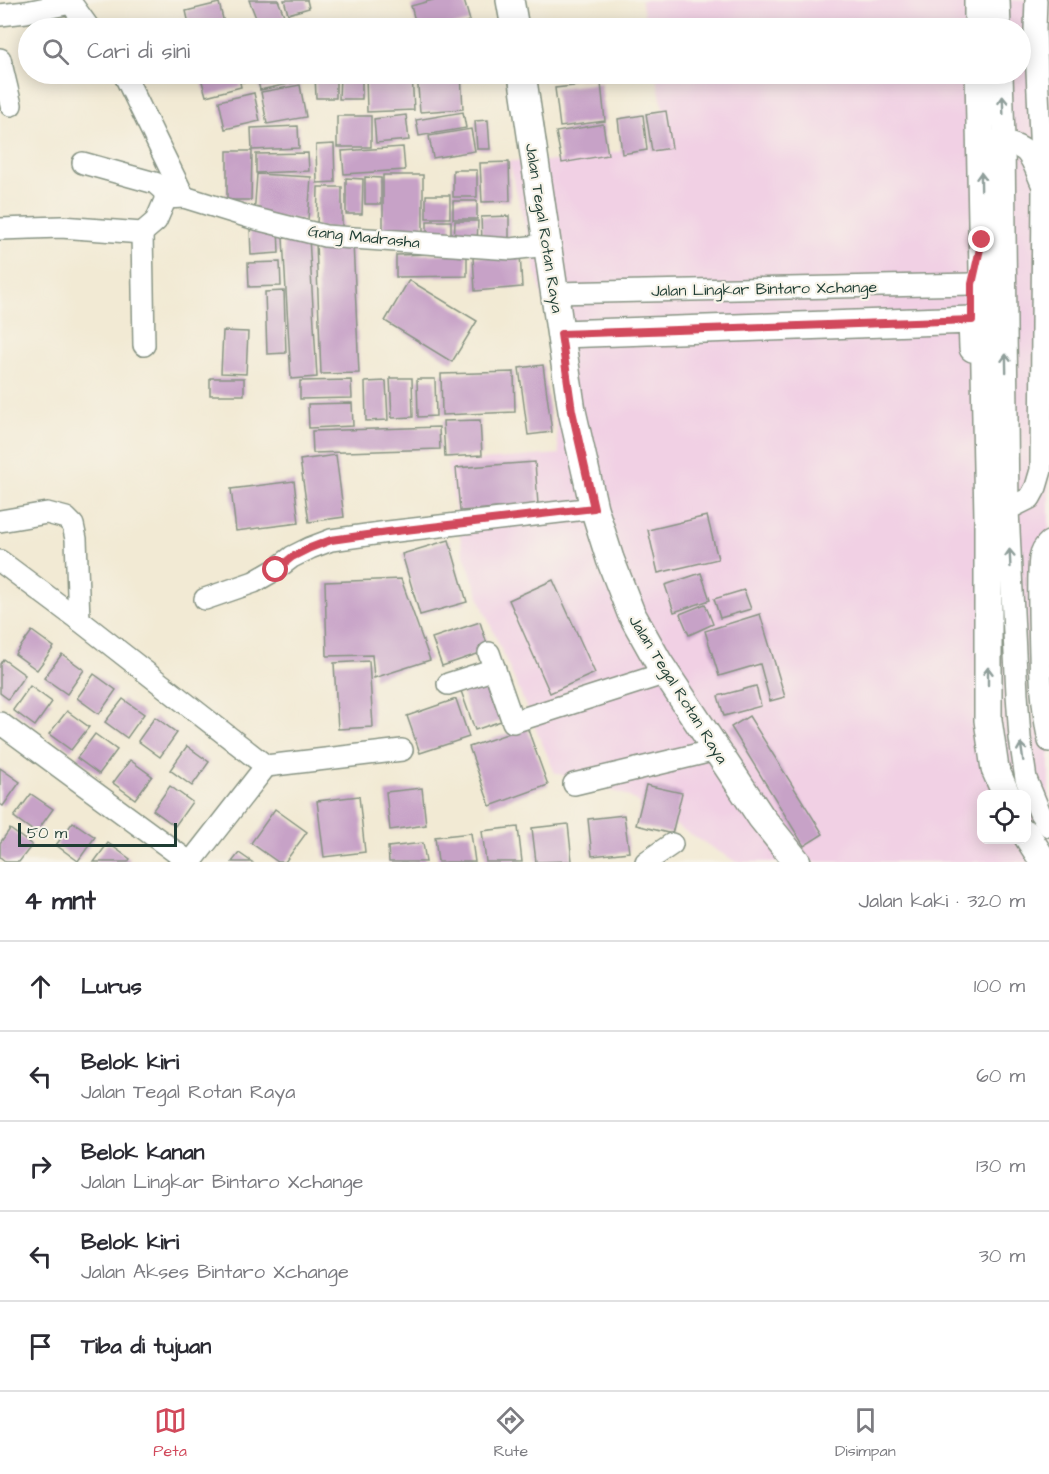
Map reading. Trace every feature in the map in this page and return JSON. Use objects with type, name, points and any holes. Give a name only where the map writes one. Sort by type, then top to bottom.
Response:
[{"type":"main road","points":[[510,0],[513,18]]},
{"type":"main road","points":[[978,0],[978,18]]},
{"type":"main road","name":"Jalan Tegal Rotan Raya","points":[[524,84],[572,411],[594,508],[610,559],[631,613],[666,673],[761,817],[797,862]]},
{"type":"main road","points":[[981,84],[992,141],[982,240],[998,514],[988,720],[995,769],[1004,790]]},
{"type":"main road","points":[[561,334],[972,320],[978,501],[998,514]]},
{"type":"main road","points":[[1031,842],[1044,862]]},
{"type":"street","points":[[999,0],[1000,18]]},
{"type":"street","points":[[998,514],[1030,498],[1041,470],[1043,186],[1035,29],[1036,0]]},
{"type":"street","points":[[0,15],[71,2],[82,18]]},
{"type":"street","points":[[0,59],[11,105]]},
{"type":"street","points":[[129,84],[175,197]]},
{"type":"street","points":[[1001,84],[992,141],[998,514],[1026,780],[1040,813],[1049,826]]},
{"type":"street","points":[[992,141],[1025,150],[1043,186]]},
{"type":"street","points":[[83,163],[155,183],[175,197]]},
{"type":"street","points":[[0,228],[61,227],[142,233],[156,221],[175,197]]},
{"type":"street","name":"Gang Madrasha","points":[[175,197],[325,236],[512,249],[548,245]]},
{"type":"street","points":[[142,233],[144,345]]},
{"type":"street","points":[[972,320],[972,284],[982,240]]},
{"type":"street","name":"Jalan Lingkar Bintaro Xchange","points":[[555,293],[972,284]]},
{"type":"street","points":[[205,599],[254,582],[276,570],[292,557],[331,540],[594,508]]},
{"type":"street","points":[[0,521],[47,513],[66,518],[73,525],[76,539],[79,620]]},
{"type":"street","points":[[1049,542],[1040,556],[1039,611],[1042,698],[1049,741]]},
{"type":"street","points":[[0,561],[266,766],[402,750]]},
{"type":"street","points":[[448,684],[492,661],[513,722],[666,673]]},
{"type":"street","points":[[0,723],[190,862],[266,766]]},
{"type":"street","points":[[574,784],[716,750]]},
{"type":"street","points":[[646,862],[672,844]]},
{"type":"shaded area","points":[[641,0],[1049,0],[1049,862],[736,862],[626,795],[555,773],[484,610],[463,552],[447,463],[559,454],[548,354],[555,349],[509,161],[555,161],[670,144],[658,84],[1031,84],[1031,18],[645,18]]},
{"type":"building","points":[[249,0],[278,0],[285,18],[256,18]]},
{"type":"building","points":[[284,0],[307,0],[309,8],[288,14]]},
{"type":"building","points":[[433,0],[464,0],[469,18],[414,18],[411,6]]},
{"type":"building","points":[[219,3],[223,18],[188,18],[186,11]]},
{"type":"building","points":[[203,84],[240,84],[241,87],[206,96]]},
{"type":"building","points":[[259,84],[288,84],[260,90]]},
{"type":"building","points":[[315,84],[336,84],[336,98],[316,98]]},
{"type":"building","points":[[340,84],[362,84],[362,99],[339,99]]},
{"type":"building","points":[[366,84],[413,84],[414,110],[367,112]]},
{"type":"building","points":[[418,84],[462,84],[463,109],[420,112]]},
{"type":"building","points":[[601,84],[605,121],[560,127],[555,88]]},
{"type":"building","points":[[300,85],[306,117],[267,124],[261,92]]},
{"type":"building","points":[[254,93],[260,121],[225,129],[219,101]]},
{"type":"building","points":[[666,111],[672,148],[652,151],[646,114]]},
{"type":"building","points":[[463,112],[466,128],[419,136],[416,120]]},
{"type":"building","points":[[406,115],[409,140],[376,143],[374,119]]},
{"type":"building","points":[[643,115],[647,150],[622,154],[618,119]]},
{"type":"building","points":[[337,116],[371,116],[371,147],[337,147]]},
{"type":"building","points":[[488,120],[490,149],[477,149],[475,121]]},
{"type":"building","points":[[603,124],[608,155],[562,163],[556,132]]},
{"type":"building","points":[[298,126],[299,148],[252,150],[251,128]]},
{"type":"building","points":[[471,129],[475,151],[433,158],[429,136]]},
{"type":"building","points":[[334,144],[335,182],[317,183],[316,145]]},
{"type":"building","points":[[403,147],[405,170],[344,174],[342,151]]},
{"type":"building","points":[[227,151],[252,151],[251,200],[227,200]]},
{"type":"building","points":[[308,153],[309,171],[256,173],[256,154]]},
{"type":"building","points":[[509,162],[510,201],[482,202],[480,163]]},
{"type":"building","points":[[453,170],[477,170],[477,197],[453,197]]},
{"type":"building","points":[[257,174],[311,177],[308,220],[254,217]]},
{"type":"building","points":[[383,175],[423,175],[423,233],[383,234]]},
{"type":"building","points":[[365,177],[381,178],[381,204],[365,204]]},
{"type":"building","points":[[346,178],[363,179],[362,214],[346,214]]},
{"type":"building","points":[[318,187],[342,187],[342,228],[317,228]]},
{"type":"building","points":[[426,195],[450,195],[450,218],[426,218]]},
{"type":"building","points":[[453,201],[477,201],[477,219],[453,219]]},
{"type":"building","points":[[509,216],[509,241],[482,242],[481,217]]},
{"type":"building","points":[[427,221],[451,221],[451,241],[427,241]]},
{"type":"building","points":[[455,221],[478,221],[477,244],[454,243]]},
{"type":"building","points":[[278,226],[279,253],[251,255],[250,228]]},
{"type":"building","points":[[309,237],[317,377],[291,379],[283,238]]},
{"type":"building","points":[[353,242],[359,373],[321,374],[316,243]]},
{"type":"building","points":[[467,253],[467,276],[396,277],[396,255]]},
{"type":"building","points":[[520,253],[522,287],[475,291],[473,257]]},
{"type":"building","points":[[280,262],[281,286],[249,287],[248,263]]},
{"type":"building","points":[[409,280],[477,321],[452,362],[385,321]]},
{"type":"building","points":[[284,291],[286,353],[267,354],[265,292]]},
{"type":"building","points":[[223,331],[248,332],[246,374],[221,373]]},
{"type":"building","points":[[543,365],[552,432],[528,435],[519,368]]},
{"type":"building","points":[[514,372],[515,412],[442,415],[441,374]]},
{"type":"building","points":[[210,378],[244,378],[244,395],[210,395]]},
{"type":"building","points":[[390,378],[412,378],[413,417],[392,418]]},
{"type":"building","points":[[417,379],[435,379],[436,416],[418,417]]},
{"type":"building","points":[[351,380],[352,398],[300,399],[300,381]]},
{"type":"building","points":[[386,381],[388,420],[366,421],[365,382]]},
{"type":"building","points":[[352,403],[353,426],[309,428],[308,404]]},
{"type":"building","points":[[480,420],[482,455],[445,457],[443,421]]},
{"type":"building","points":[[439,427],[440,449],[313,453],[312,431]]},
{"type":"building","points":[[336,455],[344,517],[309,522],[300,460]]},
{"type":"building","points":[[535,462],[538,505],[460,511],[456,468]]},
{"type":"building","points":[[294,481],[299,523],[236,531],[231,489]]},
{"type":"building","points":[[707,516],[718,559],[658,573],[648,530]]},
{"type":"building","points":[[449,540],[467,602],[420,615],[402,554]]},
{"type":"building","points":[[701,573],[710,600],[674,612],[665,585]]},
{"type":"building","points":[[401,579],[430,660],[374,678],[372,655],[327,656],[325,582]]},
{"type":"building","points":[[553,580],[595,673],[550,693],[509,600]]},
{"type":"building","points":[[744,590],[751,609],[720,618],[714,599]]},
{"type":"building","points":[[705,604],[713,624],[689,635],[680,614]]},
{"type":"building","points":[[760,614],[785,697],[770,701],[760,664],[719,676],[705,631]]},
{"type":"building","points":[[480,622],[489,650],[442,666],[432,638]]},
{"type":"building","points":[[32,631],[54,647],[37,670],[15,654]]},
{"type":"building","points":[[62,654],[84,670],[67,694],[44,678]]},
{"type":"building","points":[[3,659],[25,675],[8,699],[0,693],[0,664]]},
{"type":"building","points":[[369,661],[373,727],[338,729],[334,663]]},
{"type":"building","points":[[94,674],[116,690],[99,714],[77,698]]},
{"type":"building","points":[[487,682],[501,721],[475,730],[461,691]]},
{"type":"building","points":[[30,686],[52,702],[35,726],[13,710]]},
{"type":"building","points":[[756,686],[761,706],[724,716],[718,696]]},
{"type":"building","points":[[123,699],[144,714],[127,738],[105,722]]},
{"type":"building","points":[[456,699],[469,737],[420,753],[407,716]]},
{"type":"building","points":[[67,711],[89,727],[71,750],[49,734]]},
{"type":"building","points":[[749,716],[823,834],[804,846],[731,727]]},
{"type":"building","points":[[155,717],[177,733],[160,757],[138,741]]},
{"type":"building","points":[[527,727],[548,785],[490,806],[469,747]]},
{"type":"building","points":[[95,734],[117,750],[99,774],[77,758]]},
{"type":"building","points":[[187,746],[209,762],[192,786],[170,770]]},
{"type":"building","points":[[130,760],[152,776],[135,799],[113,783]]},
{"type":"building","points":[[0,768],[20,782],[3,806],[0,804]]},
{"type":"building","points":[[646,785],[682,793],[672,834],[636,825]]},
{"type":"building","points":[[170,786],[192,802],[175,826],[153,810]]},
{"type":"building","points":[[422,788],[426,825],[390,830],[386,792]]},
{"type":"building","points":[[31,794],[53,809],[36,833],[14,817]]},
{"type":"building","points":[[359,796],[365,852],[324,857],[317,801]]},
{"type":"building","points":[[275,809],[307,832],[285,862],[278,862],[251,843]]},
{"type":"building","points":[[624,815],[629,852],[592,856],[588,819]]},
{"type":"building","points":[[73,822],[95,837],[78,861],[56,845]]},
{"type":"building","points":[[568,824],[572,861],[536,862],[532,828]]},
{"type":"building","points":[[518,827],[522,862],[486,862],[482,831]]},
{"type":"building","points":[[10,829],[32,845],[19,862],[6,862],[0,857],[0,843]]},
{"type":"building","points":[[471,833],[475,862],[438,862],[435,837]]},
{"type":"building","points":[[108,843],[130,859],[128,862],[94,862]]},
{"type":"building","points":[[423,843],[426,862],[389,862],[388,847]]},
{"type":"building","points":[[239,853],[252,862],[232,862]]},
{"type":"route","points":[[276,570],[292,557],[331,540],[594,508],[572,411],[561,334],[972,320],[972,284],[982,240]]}]
